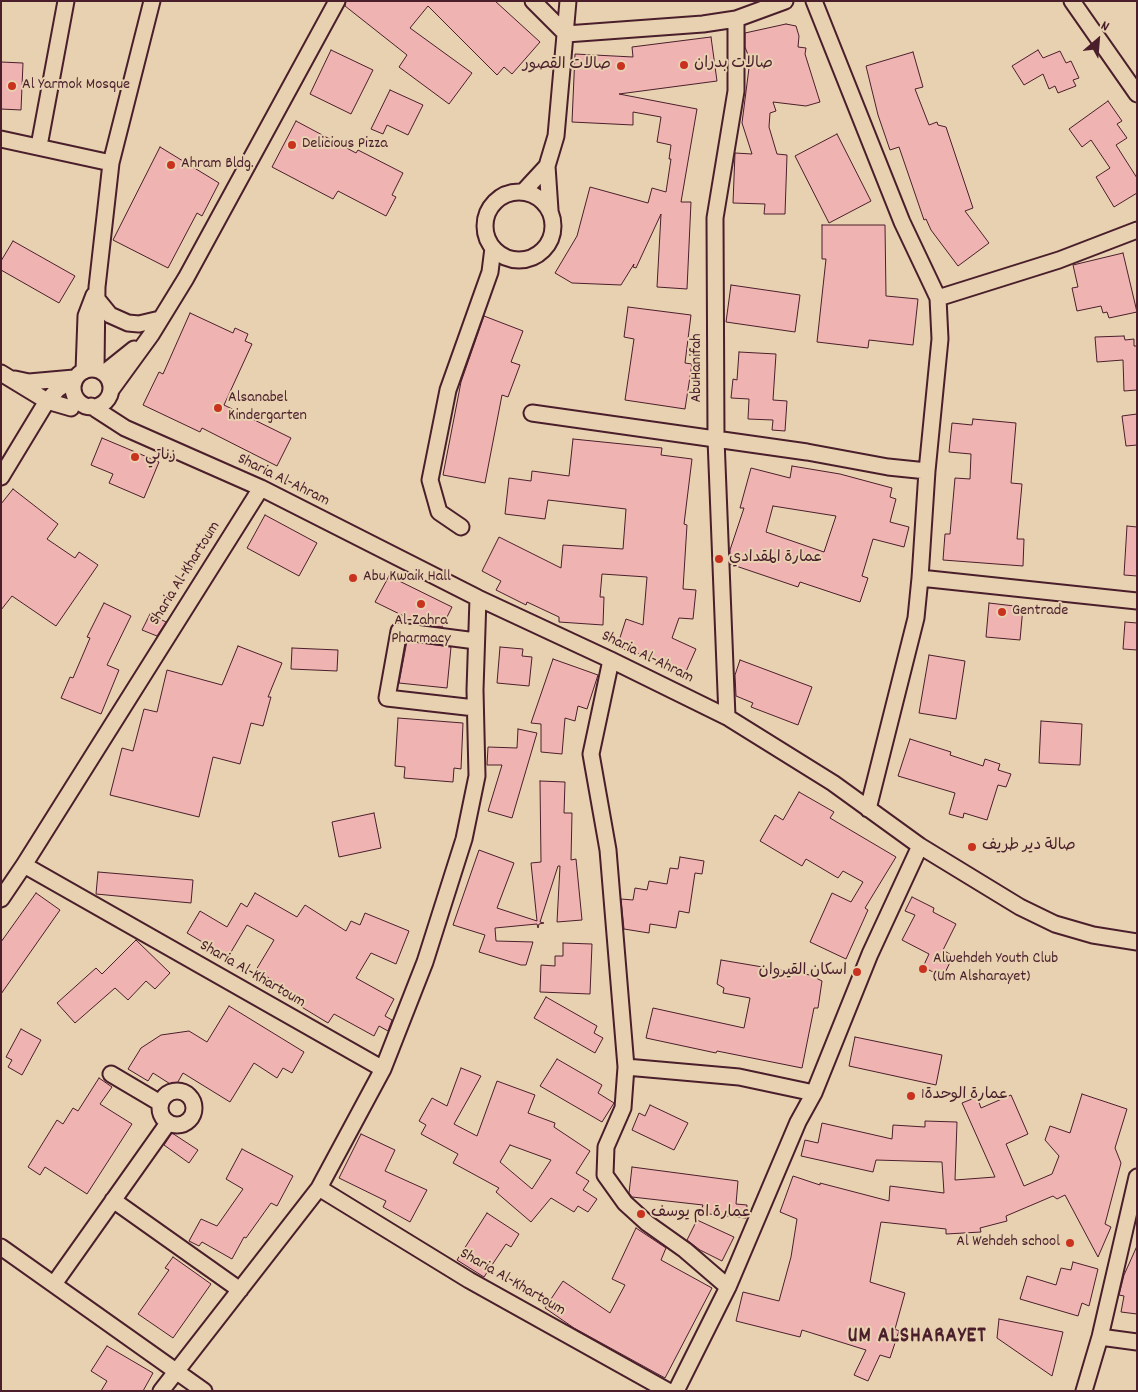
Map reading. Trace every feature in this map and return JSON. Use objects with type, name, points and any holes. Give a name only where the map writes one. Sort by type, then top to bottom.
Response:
[{"type":"street","points":[[40,146],[66,1]]},
{"type":"street","points":[[90,373],[86,316],[97,293],[111,163],[152,1]]},
{"type":"street","points":[[33,428],[51,416],[82,406],[101,405],[110,393],[160,320],[260,145],[310,47],[337,1]]},
{"type":"street","points":[[533,1],[566,34],[703,24],[736,19],[785,1]]},
{"type":"street","points":[[490,272],[512,260],[534,257],[543,251],[553,232],[547,166],[556,136],[568,1]]},
{"type":"street","points":[[814,1],[902,222],[938,298],[940,339],[927,471],[916,618],[868,809]]},
{"type":"street","points":[[1072,1],[1137,94]]},
{"type":"street","name":"AbuHanifah","points":[[727,717],[716,439],[715,218],[736,91],[736,19]]},
{"type":"street","points":[[1,139],[111,163]]},
{"type":"street","points":[[523,192],[547,166]]},
{"type":"street","points":[[512,260],[493,248],[487,238],[485,227],[486,215],[492,205],[506,195],[523,192],[534,195],[550,210]]},
{"type":"street","points":[[938,298],[1058,260],[1137,230]]},
{"type":"street","points":[[461,527],[439,512],[430,480],[448,390],[490,272],[493,248]]},
{"type":"street","points":[[97,293],[110,315],[128,323],[140,324],[160,320]]},
{"type":"street","points":[[1,477],[48,401],[58,389],[90,373],[151,335]]},
{"type":"street","points":[[82,406],[74,395],[73,389],[90,373]]},
{"type":"street","points":[[7,376],[29,382],[90,373],[108,378],[110,393],[118,418],[125,428]]},
{"type":"street","name":"Sharia Al-Ahram","points":[[7,376],[48,401],[82,406],[125,428],[261,488],[478,598],[727,717],[833,783],[920,846],[982,885],[1055,924],[1093,934],[1137,942]]},
{"type":"street","points":[[532,413],[807,452],[888,467],[927,471]]},
{"type":"street","name":"Sharia Al-Khartoum","points":[[261,488],[24,864],[383,1069]]},
{"type":"street","points":[[920,578],[1137,601]]},
{"type":"street","points":[[161,1391],[319,1188],[383,1069],[425,962],[464,839],[478,776],[475,708],[478,598]]},
{"type":"street","points":[[475,708],[387,698],[399,631],[476,641]]},
{"type":"street","points":[[611,660],[591,754],[608,850],[626,1067],[623,1108],[606,1147],[605,1175],[625,1203],[647,1223],[686,1250],[728,1287]]},
{"type":"street","points":[[676,1391],[728,1287],[798,1122],[814,1093],[870,954],[920,846]]},
{"type":"street","points":[[1,899],[24,864]]},
{"type":"street","points":[[626,1067],[740,1077],[814,1093]]},
{"type":"street","points":[[111,1074],[160,1103]]},
{"type":"street","points":[[172,1092],[183,1092],[192,1100],[194,1111],[189,1121],[179,1126],[168,1123],[161,1115],[160,1103],[163,1098],[172,1092]]},
{"type":"street","points":[[54,1284],[168,1123]]},
{"type":"street","points":[[1084,1391],[1100,1337],[1137,1177]]},
{"type":"street","name":"Sharia Al-Khartoum","points":[[319,1188],[469,1280],[668,1391]]},
{"type":"street","points":[[113,1200],[240,1290]]},
{"type":"street","points":[[1,1247],[204,1391]]},
{"type":"street","points":[[1100,1337],[1137,1342]]},
{"type":"building","points":[[346,1],[495,1],[540,42],[512,74],[504,67],[497,75],[428,6],[410,28],[472,73],[449,104],[399,67],[407,55],[345,6]]},
{"type":"building","points":[[786,24],[796,26],[799,36],[798,47],[806,48],[805,54],[820,102],[806,106],[773,102],[776,111],[770,113],[769,127],[777,154],[787,155],[785,214],[764,214],[765,204],[733,203],[735,153],[752,154],[742,123],[750,60],[745,47],[745,33]]},
{"type":"building","points":[[711,37],[717,81],[619,94],[697,109],[681,202],[691,202],[687,289],[657,287],[661,214],[636,268],[633,267],[634,264],[621,285],[572,283],[555,273],[577,236],[590,187],[648,203],[652,188],[666,192],[671,159],[669,159],[671,145],[657,142],[661,117],[633,112],[633,125],[572,122],[575,54],[633,57],[632,47]]},
{"type":"building","points":[[331,50],[373,70],[351,114],[310,94]]},
{"type":"building","points":[[1038,50],[1043,58],[1060,51],[1066,63],[1071,61],[1079,78],[1073,80],[1076,86],[1058,93],[1055,86],[1049,89],[1043,74],[1024,85],[1012,66]]},
{"type":"building","points":[[913,52],[923,87],[915,89],[929,125],[937,122],[938,125],[946,127],[973,208],[965,211],[989,243],[958,266],[931,230],[926,219],[924,220],[899,147],[890,150],[878,115],[866,66]]},
{"type":"building","name":"Al Yarmok Mosque","points":[[1,62],[23,63],[21,110],[1,109]]},
{"type":"building","points":[[390,90],[423,105],[408,135],[387,125],[383,134],[371,129]]},
{"type":"building","points":[[1108,101],[1122,121],[1117,124],[1127,138],[1116,145],[1137,178],[1137,193],[1114,207],[1096,177],[1110,168],[1091,140],[1082,147],[1069,129]]},
{"type":"building","points":[[296,121],[356,153],[358,150],[403,173],[392,195],[396,197],[386,216],[338,191],[333,199],[272,167]]},
{"type":"building","points":[[837,134],[871,201],[829,223],[795,156]]},
{"type":"building","points":[[160,147],[219,183],[202,216],[197,213],[168,268],[113,240]]},
{"type":"building","points":[[822,225],[885,225],[886,296],[918,299],[913,345],[869,340],[868,348],[817,342],[826,259],[822,259]]},
{"type":"building","points":[[13,241],[75,276],[59,303],[1,270],[1,261]]},
{"type":"building","points":[[1123,253],[1137,312],[1109,318],[1107,312],[1103,313],[1101,306],[1077,311],[1072,288],[1078,287],[1073,265]]},
{"type":"building","points":[[731,285],[800,295],[795,332],[726,322]]},
{"type":"building","points":[[628,307],[691,315],[685,363],[692,364],[685,409],[625,400],[634,339],[624,337]]},
{"type":"building","points":[[190,313],[233,333],[235,328],[248,334],[245,341],[252,344],[224,405],[291,438],[277,466],[202,428],[200,432],[143,405],[159,372],[163,374]]},
{"type":"building","points":[[484,316],[523,331],[511,362],[520,365],[508,397],[502,395],[485,483],[443,475],[461,382]]},
{"type":"building","points":[[1124,336],[1125,340],[1134,339],[1134,346],[1137,346],[1137,390],[1124,391],[1123,360],[1097,362],[1095,337]]},
{"type":"building","points":[[739,352],[776,354],[773,400],[787,401],[785,431],[772,430],[773,420],[748,419],[749,399],[731,398],[733,379],[737,380]]},
{"type":"building","points":[[1137,414],[1137,445],[1126,446],[1122,416]]},
{"type":"building","points":[[973,419],[1016,423],[1011,483],[1022,484],[1017,539],[1024,539],[1023,566],[943,560],[945,534],[950,534],[955,478],[970,479],[971,454],[949,452],[952,423],[972,425]]},
{"type":"building","points":[[102,438],[159,462],[144,498],[109,483],[113,474],[91,465]]},
{"type":"building","points":[[573,439],[662,448],[661,455],[692,459],[684,524],[687,525],[683,589],[696,590],[693,619],[679,618],[672,638],[696,649],[684,676],[664,666],[665,662],[617,647],[626,619],[643,625],[647,577],[602,574],[600,597],[604,597],[603,625],[559,622],[559,617],[527,602],[526,605],[496,590],[501,581],[482,571],[499,537],[561,568],[563,545],[623,549],[626,509],[548,500],[545,519],[505,514],[509,478],[531,481],[532,471],[569,476]]},
{"type":"building","points":[[792,466],[840,474],[892,488],[890,497],[896,499],[890,522],[909,527],[904,547],[873,539],[862,576],[868,578],[860,602],[800,582],[798,587],[730,564],[730,550],[744,508],[740,508],[751,468],[790,478]],"holes":[[[773,506],[836,516],[824,552],[766,532]]]},
{"type":"building","points":[[13,489],[58,524],[47,539],[75,558],[79,552],[98,565],[56,626],[12,596],[1,610],[1,504]]},
{"type":"building","points":[[265,515],[317,543],[299,576],[247,548]]},
{"type":"building","points":[[1127,526],[1137,527],[1137,576],[1124,575]]},
{"type":"building","points":[[389,576],[452,607],[442,627],[420,624],[375,602]]},
{"type":"building","points":[[104,603],[131,616],[107,665],[119,670],[101,714],[61,698],[70,677],[73,678],[90,638],[87,637]]},
{"type":"building","points":[[989,603],[1023,607],[1020,640],[986,637]]},
{"type":"building","points":[[150,614],[166,622],[157,636],[142,630]]},
{"type":"building","points":[[1125,622],[1137,623],[1137,650],[1123,649]]},
{"type":"building","points":[[407,641],[451,647],[447,688],[399,683]]},
{"type":"building","points":[[238,646],[282,663],[268,697],[271,697],[263,726],[251,723],[240,764],[213,757],[199,817],[110,795],[122,748],[133,751],[144,709],[157,712],[167,670],[222,685]]},
{"type":"building","points":[[500,647],[523,649],[522,656],[532,657],[529,686],[497,683]]},
{"type":"building","points":[[292,648],[338,650],[337,671],[291,669]]},
{"type":"building","points":[[929,655],[965,661],[956,719],[919,713]]},
{"type":"building","points":[[553,659],[598,675],[587,709],[578,706],[575,721],[565,718],[562,754],[541,752],[541,724],[531,723]]},
{"type":"building","points":[[740,660],[812,687],[798,725],[751,707],[753,703],[736,696],[735,675]]},
{"type":"building","points":[[398,718],[463,723],[461,769],[454,768],[453,782],[404,778],[405,767],[395,766]]},
{"type":"building","points":[[1041,721],[1082,724],[1080,765],[1039,763]]},
{"type":"building","points":[[518,729],[537,733],[512,818],[488,811],[502,765],[487,765],[488,747],[517,748]]},
{"type":"building","points":[[910,739],[951,752],[950,755],[983,766],[985,759],[1000,764],[998,770],[1011,774],[1006,787],[998,785],[987,820],[964,813],[963,818],[949,814],[955,793],[898,776]]},
{"type":"building","points":[[540,781],[565,782],[564,813],[572,813],[571,860],[576,859],[582,920],[557,922],[560,866],[558,866],[540,922],[544,923],[539,924],[538,928],[537,924],[495,928],[496,941],[533,942],[526,965],[521,965],[479,952],[485,935],[453,925],[479,850],[514,863],[497,908],[537,921],[531,863],[541,862]]},
{"type":"building","points":[[799,792],[834,812],[830,818],[896,857],[865,908],[868,910],[846,959],[810,942],[832,893],[851,902],[863,882],[843,871],[838,878],[806,859],[802,866],[760,841],[775,815],[783,820]]},
{"type":"building","points":[[374,813],[381,848],[339,857],[332,822]]},
{"type":"building","points":[[680,857],[704,861],[702,874],[695,873],[689,913],[679,911],[676,928],[650,924],[649,933],[624,929],[621,899],[633,900],[635,888],[647,890],[649,881],[667,884],[670,868],[678,869]]},
{"type":"building","points":[[98,872],[193,880],[191,903],[96,894]]},
{"type":"building","points":[[36,893],[60,910],[1,994],[1,942]]},
{"type":"building","points":[[255,893],[297,917],[305,905],[346,931],[351,921],[360,925],[365,913],[409,931],[396,964],[371,953],[356,978],[394,999],[385,1016],[392,1020],[388,1031],[379,1026],[374,1036],[334,1014],[328,1023],[300,1006],[304,1000],[256,970],[274,940],[247,925],[228,957],[187,933],[200,911],[227,927],[241,903],[247,907]]},
{"type":"building","points":[[912,897],[934,908],[933,912],[956,924],[943,950],[953,956],[943,977],[923,967],[929,954],[902,940],[915,915],[905,911]]},
{"type":"building","points":[[136,940],[170,973],[155,989],[146,981],[128,1000],[115,988],[75,1023],[57,1003],[96,968],[102,974]]},
{"type":"building","points":[[563,943],[592,944],[590,994],[540,992],[541,965],[555,966],[555,956],[563,956]]},
{"type":"building","points":[[721,960],[810,975],[822,981],[818,1008],[814,1008],[802,1068],[717,1051],[716,1053],[646,1038],[653,1008],[744,1028],[750,998],[723,993],[724,988],[717,984]]},
{"type":"building","points":[[546,997],[597,1026],[594,1033],[603,1038],[595,1053],[534,1018]]},
{"type":"building","points":[[229,1006],[304,1052],[292,1073],[283,1068],[277,1078],[254,1063],[230,1102],[183,1073],[175,1087],[153,1073],[148,1081],[128,1069],[141,1048],[161,1035],[189,1031],[207,1042]]},
{"type":"building","points":[[21,1029],[41,1040],[22,1075],[8,1067],[12,1060],[6,1057]]},
{"type":"building","points":[[855,1037],[942,1055],[936,1085],[849,1066]]},
{"type":"building","points":[[557,1059],[602,1085],[598,1093],[614,1103],[602,1122],[540,1086]]},
{"type":"building","points":[[461,1068],[481,1076],[454,1124],[477,1136],[497,1081],[535,1095],[528,1113],[555,1123],[554,1127],[590,1151],[576,1173],[589,1181],[583,1190],[597,1199],[588,1212],[578,1206],[574,1212],[551,1198],[531,1222],[496,1192],[499,1188],[453,1163],[458,1154],[421,1134],[426,1125],[419,1121],[432,1098],[447,1106]],"holes":[[[510,1145],[551,1160],[532,1189],[500,1162]]]},
{"type":"building","points":[[99,1078],[112,1087],[100,1104],[132,1124],[87,1194],[45,1167],[40,1175],[28,1167],[57,1120],[63,1124],[73,1108],[78,1111]]},
{"type":"building","points":[[1082,1094],[1127,1109],[1115,1148],[1121,1163],[1105,1224],[1111,1227],[1098,1257],[1065,1195],[1057,1199],[1053,1196],[1006,1216],[1007,1221],[980,1228],[981,1232],[946,1234],[946,1229],[881,1222],[870,1282],[905,1293],[895,1329],[899,1331],[890,1358],[880,1355],[868,1381],[854,1375],[866,1350],[802,1330],[800,1337],[736,1321],[743,1292],[779,1301],[791,1257],[797,1219],[780,1212],[793,1176],[820,1185],[820,1183],[889,1201],[890,1186],[944,1193],[942,1162],[876,1160],[873,1172],[801,1156],[805,1140],[818,1143],[822,1123],[892,1139],[893,1125],[925,1127],[925,1121],[957,1122],[955,1180],[995,1177],[962,1103],[977,1097],[981,1108],[1011,1095],[1028,1134],[1006,1144],[1024,1186],[1052,1174],[1059,1156],[1045,1140],[1050,1126],[1070,1133]]},
{"type":"building","points":[[650,1105],[688,1123],[674,1150],[632,1130],[639,1113],[645,1116]]},
{"type":"building","points":[[172,1133],[198,1150],[189,1163],[164,1145]]},
{"type":"building","points":[[361,1134],[395,1150],[385,1171],[427,1190],[410,1222],[383,1207],[386,1201],[339,1178]]},
{"type":"building","points":[[242,1149],[293,1176],[277,1206],[271,1203],[246,1238],[244,1237],[232,1259],[202,1242],[199,1246],[189,1241],[201,1219],[217,1226],[243,1189],[226,1179]]},
{"type":"building","points":[[632,1167],[738,1181],[736,1204],[747,1205],[746,1218],[700,1213],[703,1205],[632,1197],[629,1193]]},
{"type":"building","points":[[487,1213],[519,1234],[511,1247],[506,1244],[484,1277],[457,1260]]},
{"type":"building","points":[[697,1220],[734,1237],[722,1261],[700,1250],[687,1240]]},
{"type":"building","points":[[636,1228],[666,1248],[661,1260],[712,1288],[665,1378],[574,1328],[545,1308],[563,1281],[610,1313],[625,1285],[612,1279]]},
{"type":"building","points":[[1137,1246],[1137,1314],[1121,1312],[1124,1296],[1119,1295],[1124,1275]]},
{"type":"building","points":[[173,1257],[211,1284],[173,1338],[138,1314],[169,1270],[165,1268]]},
{"type":"building","points":[[1073,1262],[1098,1269],[1089,1306],[1082,1303],[1078,1316],[1020,1299],[1027,1276],[1056,1285],[1061,1268],[1071,1270]]},
{"type":"building","points":[[999,1319],[1063,1332],[1052,1376],[997,1338]]},
{"type":"building","points":[[107,1346],[153,1373],[143,1391],[101,1391],[107,1381],[91,1371]]},
{"type":"place","name":"صالات بدران","points":[[684,65]]},
{"type":"place","name":"صالات القصور","points":[[621,66]]},
{"type":"place","name":"Al Yarmok Mosque","points":[[12,86]]},
{"type":"place","name":"Delicious Pizza","points":[[292,145]]},
{"type":"place","name":"Ahram Bldg.","points":[[171,165]]},
{"type":"place","name":"Alsanabel Kindergarten","points":[[218,408]]},
{"type":"place","name":"زناتي","points":[[135,457]]},
{"type":"place","name":"عمارة المقدادي","points":[[719,559]]},
{"type":"place","name":"Abu Kwaik Hall","points":[[353,578]]},
{"type":"place","name":"Al-Zahra Pharmacy","points":[[421,604]]},
{"type":"place","name":"Gentrade","points":[[1002,612]]},
{"type":"place","name":"صالة دير طريف","points":[[972,847]]},
{"type":"place","name":"Alwehdeh Youth Club (Um Alsharayet)","points":[[923,969]]},
{"type":"place","name":"اسكان القيروان","points":[[857,972]]},
{"type":"place","name":"عمارة الوحدة1","points":[[911,1096]]},
{"type":"place","name":"عمارة ام يوسف","points":[[641,1214]]},
{"type":"place","name":"Al Wehdeh school","points":[[1070,1243]]},
{"type":"district","name":"UM ALSHARAYET","points":[[917,1338]]}]
